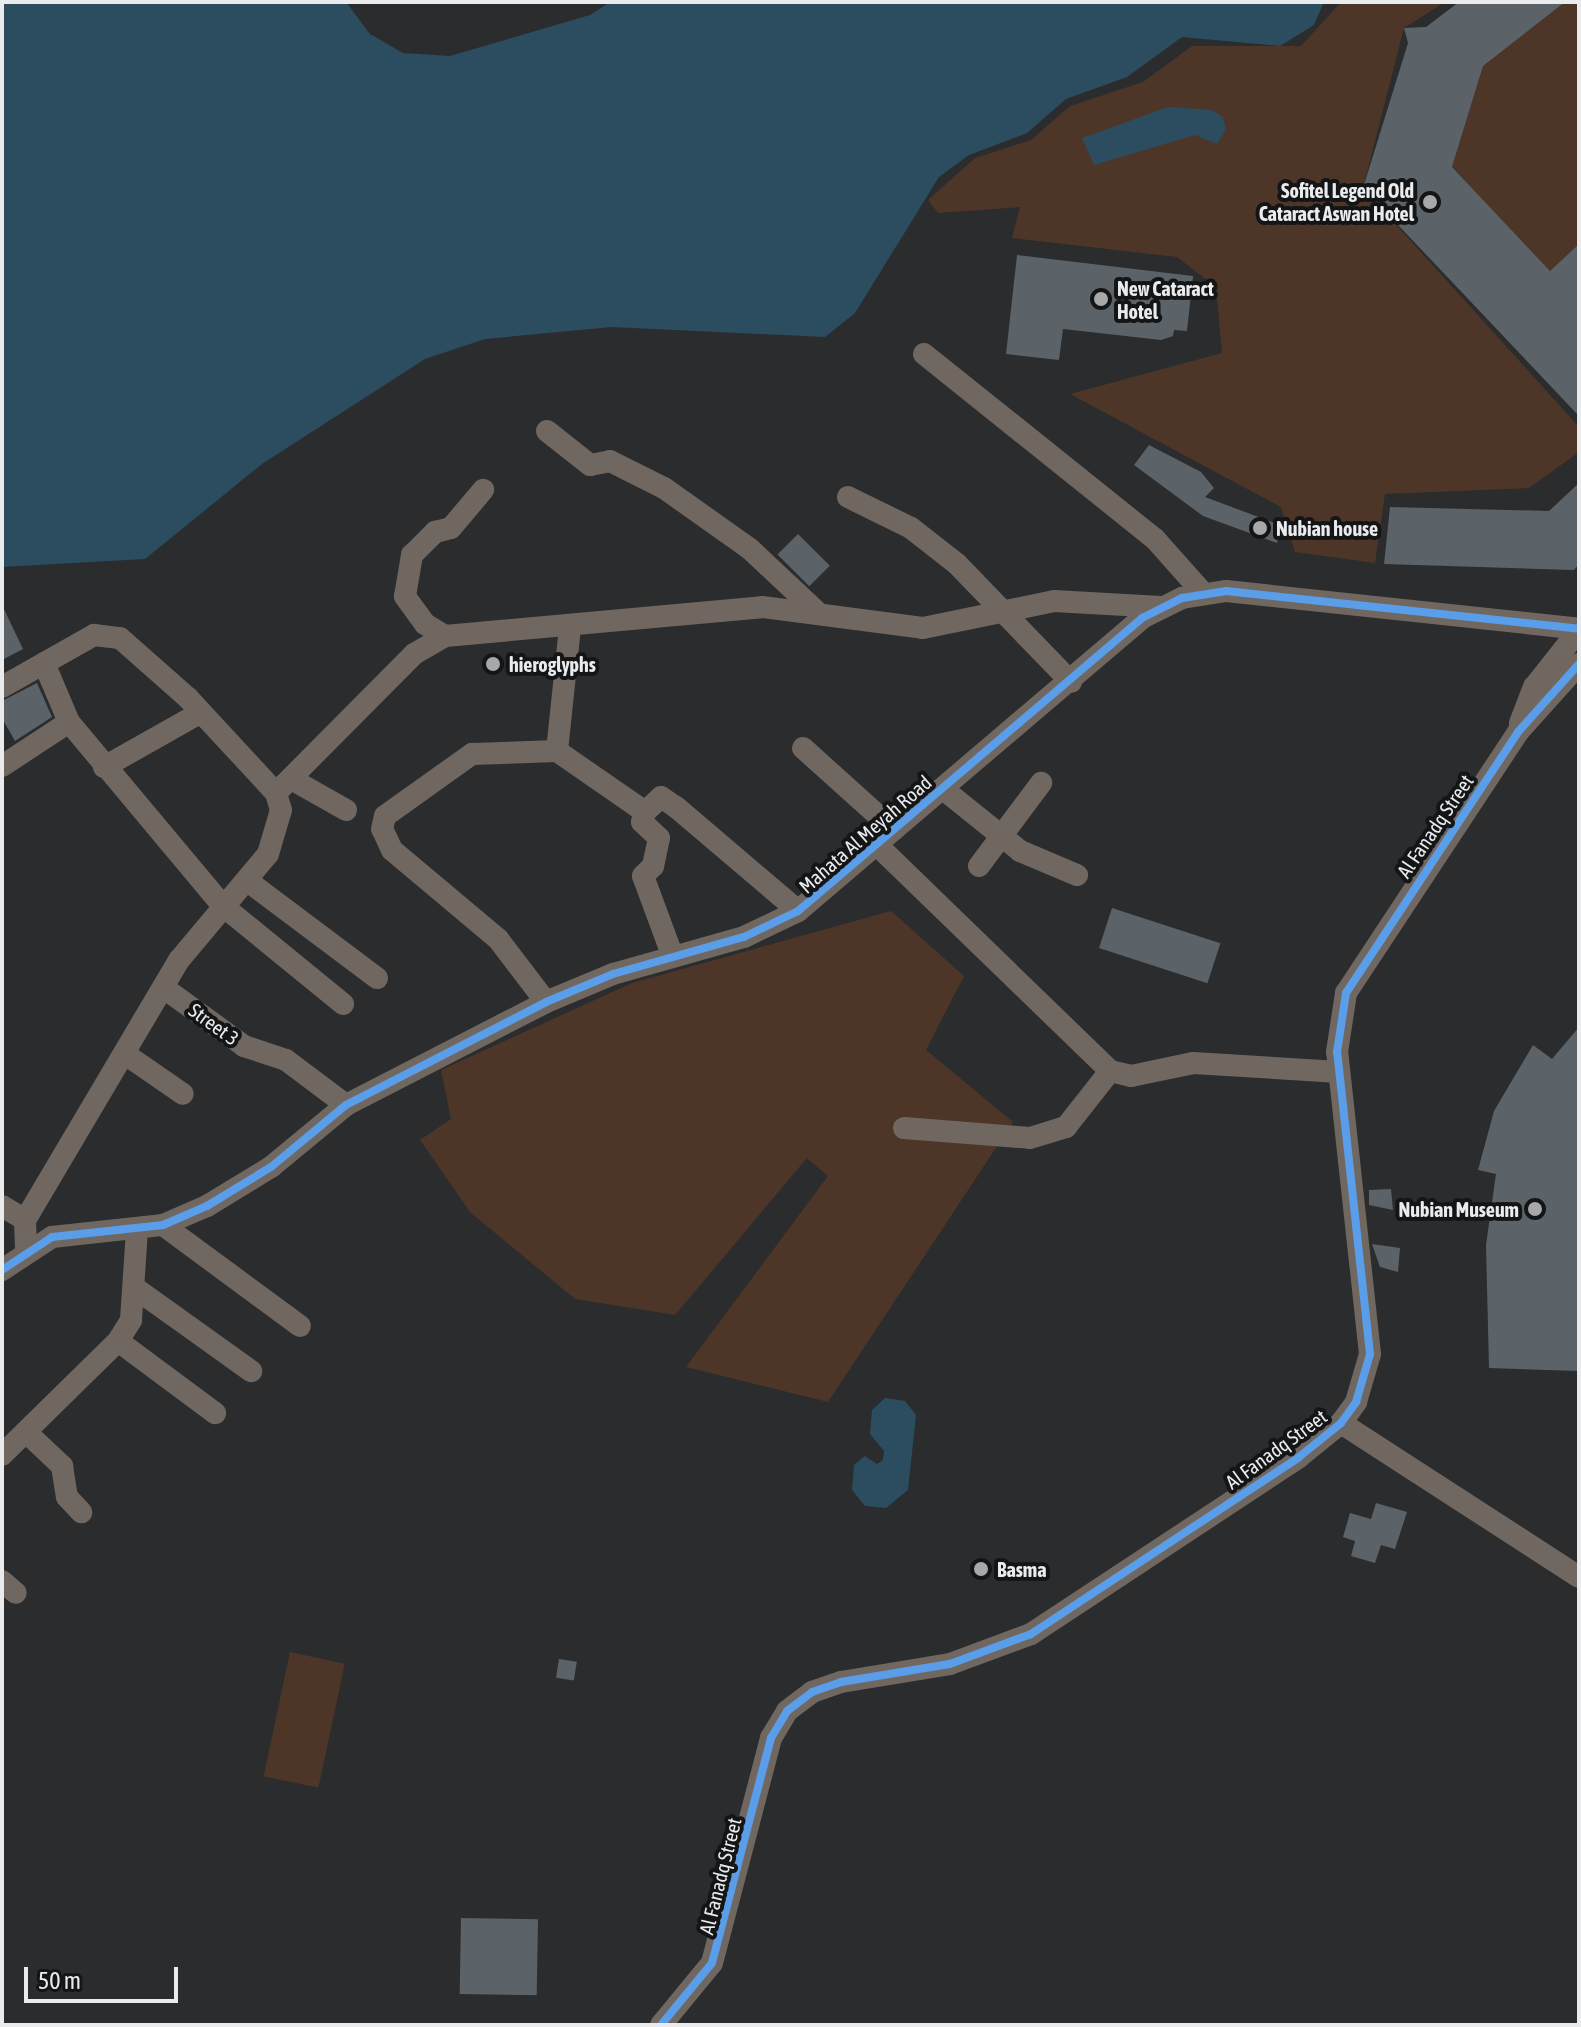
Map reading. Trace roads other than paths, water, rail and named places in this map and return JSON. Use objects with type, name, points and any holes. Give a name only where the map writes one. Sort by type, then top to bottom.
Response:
[{"type":"street","points":[[924,354],[1155,539],[1203,593]]},
{"type":"street","points":[[547,431],[590,465],[610,461],[664,488],[750,549],[817,612]]},
{"type":"street","points":[[445,636],[425,624],[405,596],[412,555],[435,532],[451,528],[483,490]]},
{"type":"street","points":[[848,497],[911,528],[1004,609],[1071,682]]},
{"type":"street","name":"Mahata Al Meyah Road","points":[[2,1270],[26,1249],[80,1229],[137,1229],[163,1225],[240,1189],[346,1105],[546,1002],[673,957],[744,937],[798,911],[1161,607],[1203,593],[1579,630]]},
{"type":"street","points":[[26,1249],[25,1220],[164,988],[223,906],[249,882],[278,831],[285,787],[414,654],[445,636],[570,628],[762,607],[923,628],[1004,609],[1087,600],[1161,607]]},
{"type":"street","points":[[557,751],[570,628]]},
{"type":"street","name":"Al Fanadq Street","points":[[1518,732],[1534,687],[1579,630]]},
{"type":"street","points":[[2,687],[94,635],[109,634],[130,645],[200,713],[285,787],[346,810]]},
{"type":"street","points":[[44,663],[69,722],[223,906],[343,1004]]},
{"type":"street","name":"Al Fanadq Street","points":[[661,2025],[712,1963],[771,1738],[787,1711],[812,1692],[841,1682],[950,1664],[1031,1634],[1341,1423],[1356,1402],[1370,1354],[1337,1032],[1354,975],[1518,732],[1579,664]]},
{"type":"street","points":[[104,767],[200,713]]},
{"type":"street","points":[[2,766],[69,722]]},
{"type":"street","points":[[803,748],[1110,1071],[1131,1076],[1193,1063],[1339,1072]]},
{"type":"street","points":[[546,1002],[498,939],[392,850],[382,829],[385,816],[472,754],[557,751],[645,812]]},
{"type":"street","points":[[979,866],[1041,783]]},
{"type":"street","points":[[943,789],[1038,862],[1077,875]]},
{"type":"street","points":[[673,957],[643,876],[653,866],[659,838],[642,822],[645,812],[661,797],[798,911]]},
{"type":"street","points":[[249,882],[377,978]]},
{"type":"street","name":"Street 3","points":[[164,988],[244,1046],[286,1060],[346,1105]]},
{"type":"street","points":[[125,1054],[183,1094]]},
{"type":"street","points":[[904,1128],[1030,1138],[1066,1127],[1110,1071]]},
{"type":"street","points":[[2,1206],[25,1220]]},
{"type":"street","points":[[163,1225],[300,1326]]},
{"type":"street","points":[[2,1455],[118,1341],[131,1320],[137,1229]]},
{"type":"street","points":[[135,1288],[251,1371]]},
{"type":"street","points":[[118,1341],[215,1413]]},
{"type":"street","points":[[1341,1423],[1579,1577]]},
{"type":"street","points":[[26,1432],[62,1466],[67,1497],[81,1512]]},
{"type":"water","points":[[2,2],[346,2],[370,34],[403,53],[450,56],[590,15],[610,2],[1324,2],[1314,25],[1280,46],[1182,37],[1127,77],[1066,99],[1027,133],[969,155],[939,177],[855,313],[825,337],[612,327],[485,339],[425,359],[262,464],[145,559],[2,567]]},
{"type":"water","points":[[1168,107],[1212,110],[1223,117],[1226,129],[1217,144],[1195,135],[1094,165],[1082,138]]},
{"type":"water","points":[[885,1398],[905,1401],[916,1415],[908,1490],[886,1508],[865,1506],[852,1490],[854,1465],[865,1456],[877,1464],[883,1460],[884,1451],[870,1434],[872,1410]]},
{"type":"place","name":"Sofitel Legend Old Cataract Aswan Hotel","points":[[1430,202]]},
{"type":"place","name":"New Cataract Hotel","points":[[1101,299]]},
{"type":"place","name":"Nubian house","points":[[1260,528]]},
{"type":"place","name":"hieroglyphs","points":[[493,664]]},
{"type":"place","name":"Nubian Museum","points":[[1535,1209]]},
{"type":"place","name":"Basma","points":[[981,1569]]}]
